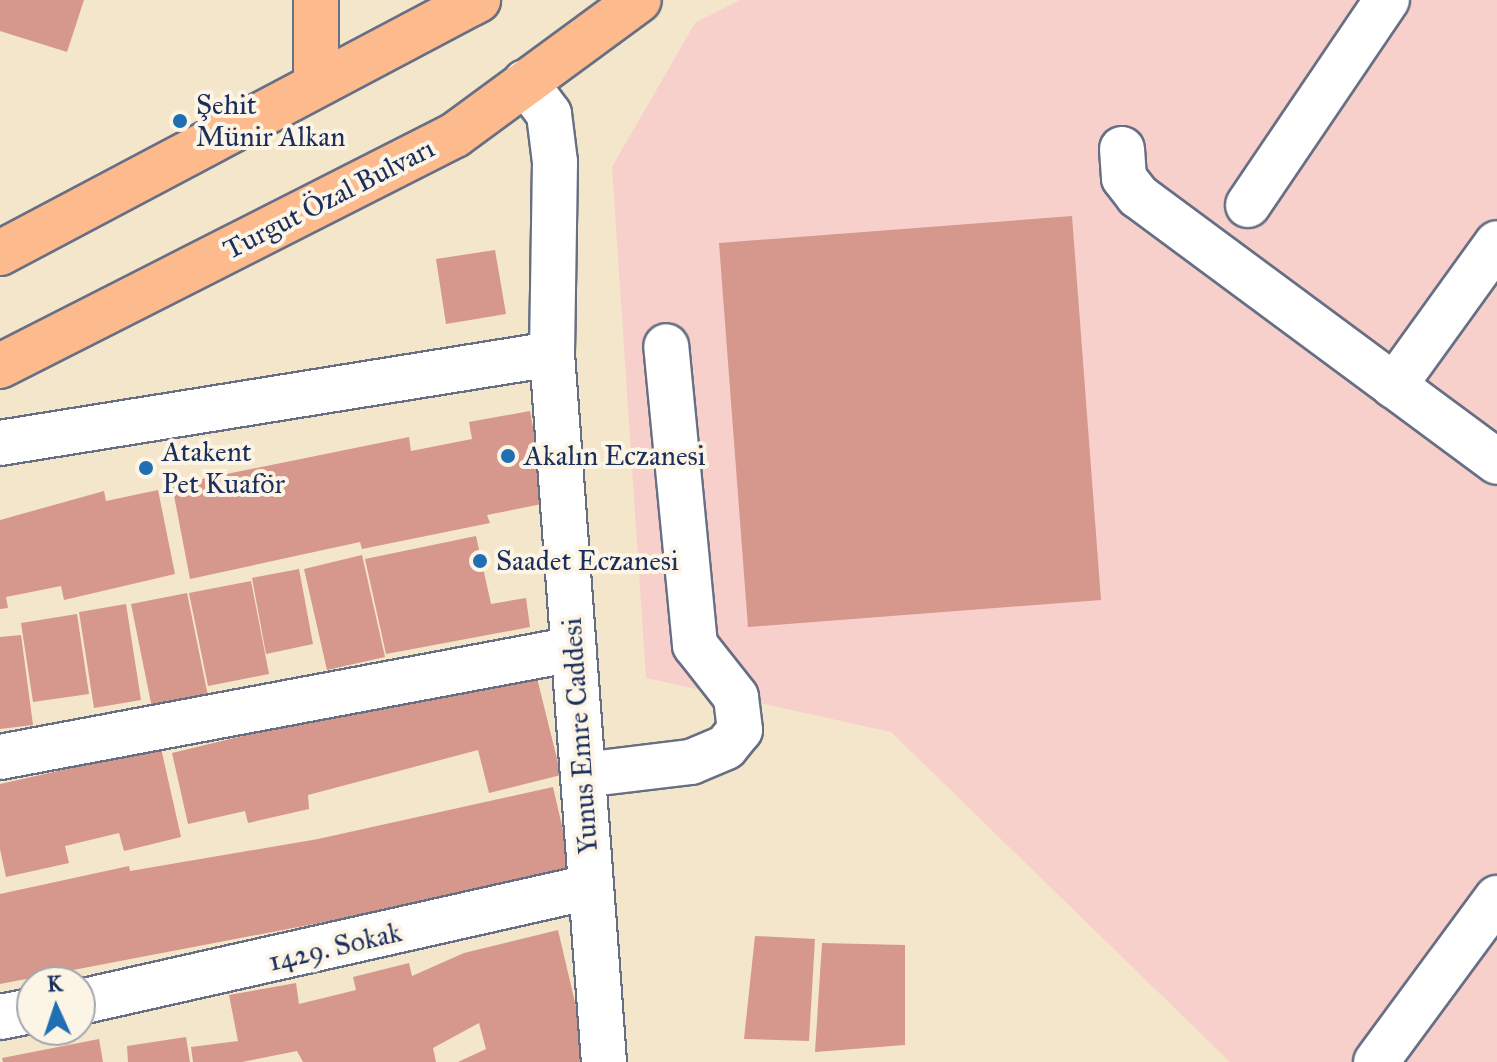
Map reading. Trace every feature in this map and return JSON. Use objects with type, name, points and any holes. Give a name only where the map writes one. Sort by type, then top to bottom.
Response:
[{"type":"main road","points":[[316,0],[316,85]]},
{"type":"main road","points":[[0,253],[478,0]]},
{"type":"main road","name":"Turgut Özal Bulvarı","points":[[0,366],[455,135],[639,0]]},
{"type":"street","points":[[1248,205],[1387,0]]},
{"type":"street","name":"Yunus Emre Caddesi","points":[[525,82],[549,114],[555,162],[552,354],[604,1062]]},
{"type":"street","points":[[1122,149],[1124,178],[1138,196],[1497,462]]},
{"type":"street","points":[[1394,386],[1497,243]]},
{"type":"street","points":[[583,775],[691,762],[726,747],[740,730],[736,697],[695,645],[666,346]]},
{"type":"street","points":[[0,443],[552,354]]},
{"type":"street","points":[[0,757],[574,649]]},
{"type":"street","name":"1429. Sokak","points":[[96,998],[590,887]]},
{"type":"street","points":[[1376,1062],[1497,898]]},
{"type":"shaded area","points":[[740,0],[1497,0],[1497,1062],[1230,1062],[891,732],[646,678],[612,167],[695,23]]},
{"type":"building","points":[[0,0],[84,0],[67,52],[0,31]]},
{"type":"building","points":[[1072,216],[1101,600],[748,627],[719,243]]},
{"type":"building","points":[[495,250],[506,314],[446,324],[436,259]]},
{"type":"building","points":[[530,411],[547,503],[487,515],[490,523],[362,549],[360,542],[190,579],[172,485],[409,437],[411,451],[472,439],[469,422]]},
{"type":"building","points":[[158,490],[175,574],[64,600],[61,586],[6,597],[8,608],[0,609],[0,520],[104,491],[106,501]]},
{"type":"building","points":[[476,536],[491,604],[526,598],[530,627],[386,654],[365,559]]},
{"type":"building","points":[[362,555],[385,657],[327,670],[304,569]]},
{"type":"building","points":[[299,569],[313,644],[266,654],[252,578]]},
{"type":"building","points":[[251,581],[269,674],[208,686],[189,593]]},
{"type":"building","points":[[187,593],[208,696],[152,708],[131,604]]},
{"type":"building","points":[[126,604],[141,700],[94,708],[79,612]]},
{"type":"building","points":[[77,614],[89,694],[33,702],[21,623]]},
{"type":"building","points":[[21,635],[33,725],[0,729],[0,637]]},
{"type":"building","points":[[536,674],[561,775],[489,793],[478,750],[308,795],[309,809],[248,823],[245,811],[188,824],[172,753],[461,683],[464,692]]},
{"type":"building","points":[[161,748],[181,837],[124,851],[119,833],[65,846],[69,863],[6,877],[0,849],[0,784]]},
{"type":"building","points":[[553,787],[575,882],[337,933],[335,920],[94,966],[16,966],[16,981],[0,984],[0,894],[129,866],[130,871],[318,839]]},
{"type":"building","points":[[558,930],[589,1062],[458,1062],[486,1049],[479,1023],[433,1048],[436,1062],[303,1062],[297,1051],[242,1062],[193,1062],[191,1047],[238,1041],[229,995],[296,983],[299,1004],[356,990],[353,977],[409,963],[412,976],[464,953]]},
{"type":"building","points":[[755,936],[815,939],[809,1041],[744,1039]]},
{"type":"building","points":[[822,943],[905,945],[905,1045],[815,1052]]},
{"type":"building","points":[[186,1037],[190,1062],[128,1062],[127,1046]]},
{"type":"building","points":[[99,1039],[103,1062],[3,1062],[2,1058],[63,1046],[96,1046],[96,1040]]},
{"type":"place","name":"Şehit Münir Alkan","points":[[180,121]]},
{"type":"place","name":"Akalın Eczanesi","points":[[508,456]]},
{"type":"place","name":"Atakent Pet Kuaför","points":[[146,468]]},
{"type":"place","name":"Saadet Eczanesi","points":[[480,561]]}]
